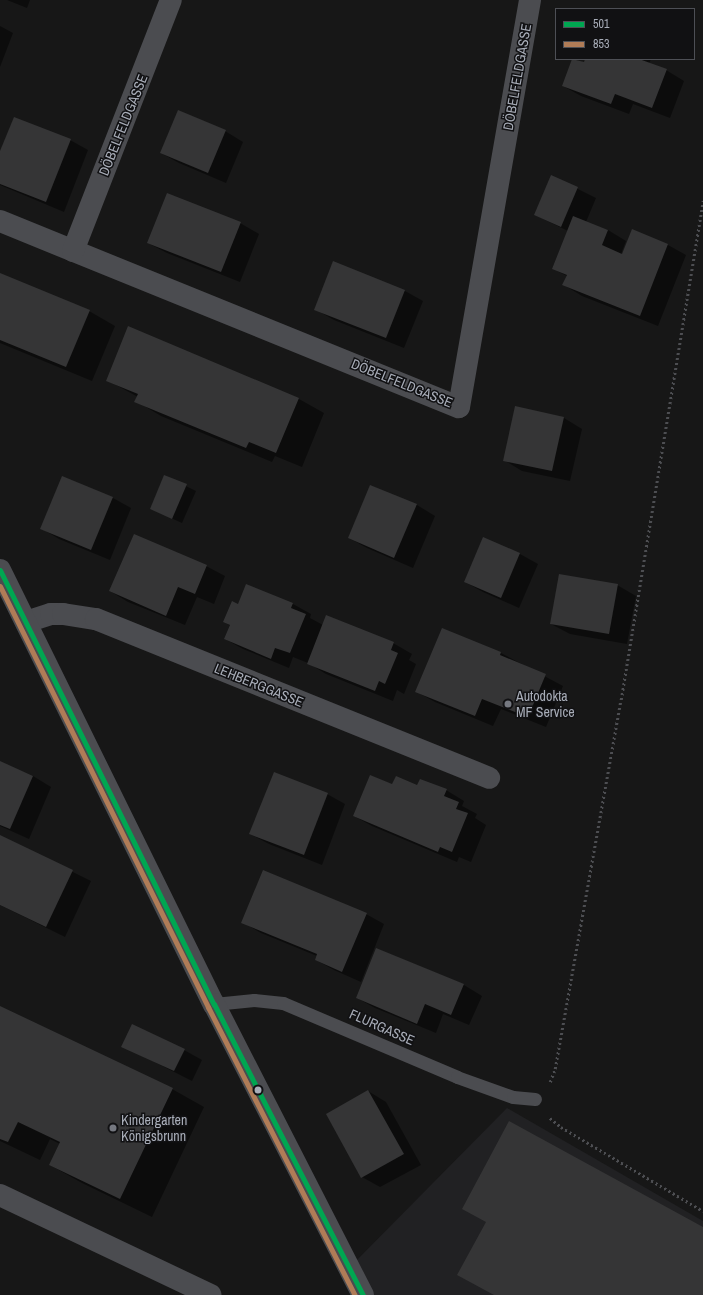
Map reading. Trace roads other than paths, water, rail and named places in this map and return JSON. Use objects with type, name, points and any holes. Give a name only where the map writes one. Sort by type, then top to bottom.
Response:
[{"type":"street","name":"DÖBELFELDGASSE","points":[[73,250],[172,0]]},
{"type":"street","name":"DÖBELFELDGASSE","points":[[0,221],[459,406],[530,0]]},
{"type":"street","points":[[0,570],[214,1004],[363,1295]]},
{"type":"street","name":"LEHBERGGASSE","points":[[26,622],[51,614],[63,614],[96,619],[489,778]]},
{"type":"street","points":[[0,1195],[211,1295]]},
{"type":"lane","name":"FLURGASSE","points":[[214,1004],[254,1000],[283,1003],[457,1077],[513,1097],[536,1099]]},
{"type":"place","name":"Autodokta MF Service","points":[[508,704]]},
{"type":"place","name":"Kindergarten Königsbrunn","points":[[113,1128]]}]
